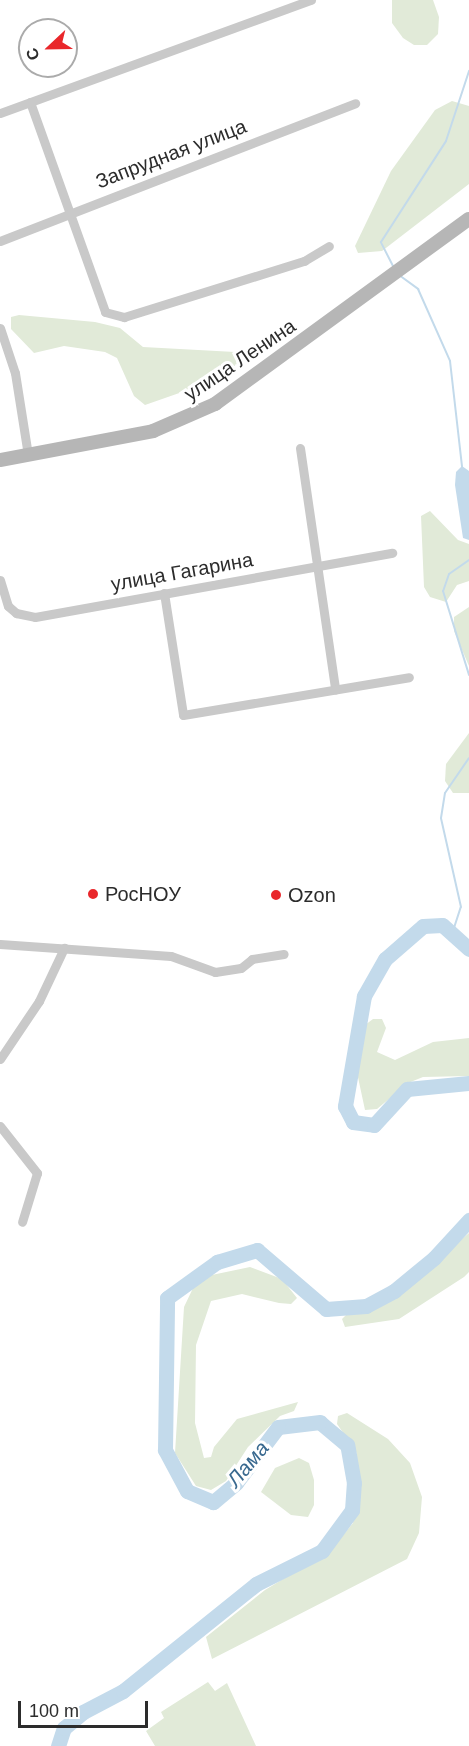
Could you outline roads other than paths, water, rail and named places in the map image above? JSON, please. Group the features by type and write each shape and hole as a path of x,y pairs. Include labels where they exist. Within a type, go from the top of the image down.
{"main road":[{"name":"улица Ленина","path":"0,460 153,431 215,404 469,219"}],"street":[{"path":"0,113 310,0"},
{"path":"30,102 98,304 114,316 304,261 329,246"},
{"name":"Запрудная улица","path":"0,241 355,103"},
{"path":"0,328 15,373 28,455"},
{"path":"300,448 314,567 335,689"},
{"name":"улица Гагарина","path":"0,580 8,606 29,616 392,553"},
{"path":"164,593 183,716 409,677"},
{"path":"0,944 171,956 215,972 241,968 252,959 284,954"},
{"path":"0,1059 39,1001 64,948"},
{"path":"0,1126 37,1173 22,1222"}],"water":[{"path":"462,466 469,471 469,540 463,538 455,485 456,472"}],"waterway":[{"path":"394,268 381,242 446,141 469,71"},
{"path":"399,275 418,289 450,361 462,466"},
{"path":"469,560 449,574 443,591 469,675"},
{"path":"452,934 461,907 441,818 445,793 469,758"},
{"name":"Лама","path":"469,949 442,925 423,926 385,959 364,996 345,1106 353,1122 374,1125 407,1089 469,1083"},
{"name":"Лама","path":"58,1746 64,1728 83,1712 123,1691 256,1584 322,1551 352,1510 354,1483 347,1445 320,1422 278,1427 236,1483 213,1502 187,1491 165,1450 167,1298 217,1262 257,1250 326,1309 366,1306 394,1291 434,1258 469,1220"}],"place":[{"name":"РосНОУ","path":"93,894"},
{"name":"Ozon","path":"276,895"}]}
